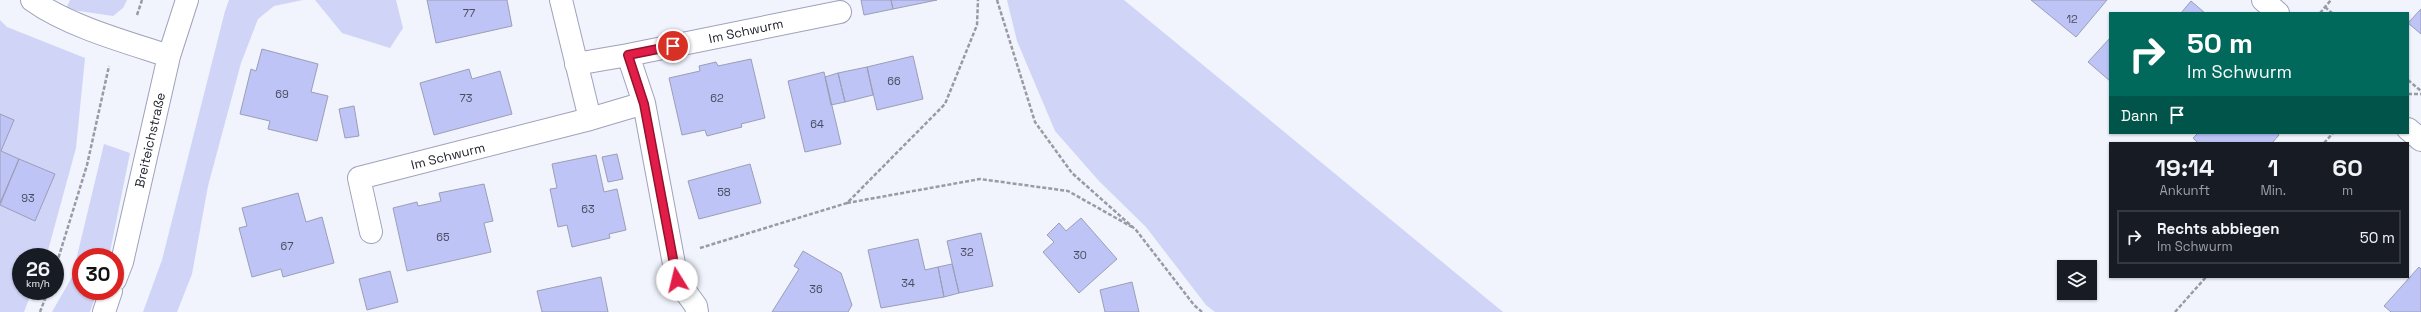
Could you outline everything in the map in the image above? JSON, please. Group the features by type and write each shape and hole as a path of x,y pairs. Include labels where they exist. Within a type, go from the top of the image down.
{"street":[{"path":"32,0 45,9 115,38 169,56"},
{"name":"Breiteichstraße","path":"124,253 169,56 186,0"},
{"path":"561,0 590,119"},
{"path":"2263,0 2277,12"},
{"name":"Im Schwurm","path":"576,64 628,55 840,12"},
{"path":"628,55 644,104 677,280 696,306 697,312"},
{"name":"Im Schwurm","path":"371,232 359,178 644,104"},
{"path":"2409,129 2421,140"},
{"path":"104,312 108,300"}],"path":[{"path":"846,203 945,104 977,25 978,0"},
{"path":"997,0 1035,122 1072,172 1136,230 1194,306 1202,312"},
{"path":"2321,12 2331,0"},
{"path":"2325,7 2331,12"},
{"path":"62,248 87,166 115,38"},
{"path":"2409,81 2421,92"},
{"path":"2409,94 2421,92"},
{"path":"2325,142 2332,134"},
{"path":"673,256 846,203 980,179 1068,191 1136,230"},
{"path":"2175,312 2205,278"},
{"path":"40,312 45,300"}],"shaded area":[{"path":"70,0 127,0 123,8 113,16 66,9"},
{"path":"229,0 303,0 274,6 258,19 241,63 208,186 192,274 177,312 143,312 162,260"},
{"path":"315,0 396,0 403,28 390,48 342,33"},
{"path":"1007,0 1124,0 1503,312 1215,312 1206,305 1146,227 1099,181 1055,131 1017,41"},
{"path":"0,20 7,27 85,58 76,148 49,248 12,248 12,300 29,300 24,312 0,312"},
{"path":"104,144 130,153 111,248 79,248"},
{"path":"72,277 72,300 94,300 90,312 52,312 59,300 64,300 64,291"}],"building":[{"path":"427,0 507,0 512,26 436,43"},
{"path":"861,0 891,0 893,9 864,15"},
{"path":"891,0 937,0 893,9"},
{"path":"2031,0 2107,0 2076,37"},
{"path":"2191,1 2204,12 2182,12"},
{"path":"2421,9 2421,34 2409,24 2409,22"},
{"path":"2109,39 2109,80 2088,62"},
{"path":"262,49 318,64 311,92 328,96 317,141 268,129 270,121 240,114 251,69 256,71"},
{"path":"913,56 923,99 877,110 867,67"},
{"path":"751,59 765,118 741,124 742,127 707,136 705,130 682,135 669,78 700,71 699,66 716,62 718,66"},
{"path":"867,67 873,95 845,102 838,73"},
{"path":"469,69 472,79 500,71 512,114 434,135 420,83"},
{"path":"824,72 841,144 805,152 788,81"},
{"path":"838,73 845,102 831,105 825,77"},
{"path":"354,106 359,136 345,138 339,109"},
{"path":"0,114 14,120 1,151 19,159 0,203"},
{"path":"2197,134 2279,135 2273,142 2197,142 2193,138"},
{"path":"617,154 623,179 608,182 602,157"},
{"path":"596,155 604,192 617,189 626,230 609,234 610,238 572,247 567,225 558,227 550,189 557,188 552,164"},
{"path":"19,159 55,174 35,221 0,205"},
{"path":"750,164 761,203 699,219 688,181"},
{"path":"484,184 493,221 484,223 491,252 407,271 393,208 417,202 418,206 441,201 439,193"},
{"path":"298,193 306,222 322,217 334,263 283,277 281,269 252,277 239,228 247,226 242,208"},
{"path":"1081,218 1117,259 1079,293 1043,252 1054,242 1047,235 1059,223 1066,231"},
{"path":"981,233 993,286 959,293 947,241"},
{"path":"918,239 925,270 938,267 944,297 881,308 868,250"},
{"path":"803,251 841,273 852,305 848,312 772,312 799,269 794,266"},
{"path":"952,264 959,293 944,297 938,267"},
{"path":"2419,267 2421,269 2421,312 2391,312 2384,306"},
{"path":"390,271 398,302 367,310 359,279"},
{"path":"601,277 608,312 542,312 537,291"},
{"path":"1132,282 1139,312 1105,312 1100,290"}],"route":[{"path":"673,46 628,55 644,104 677,280"}]}
